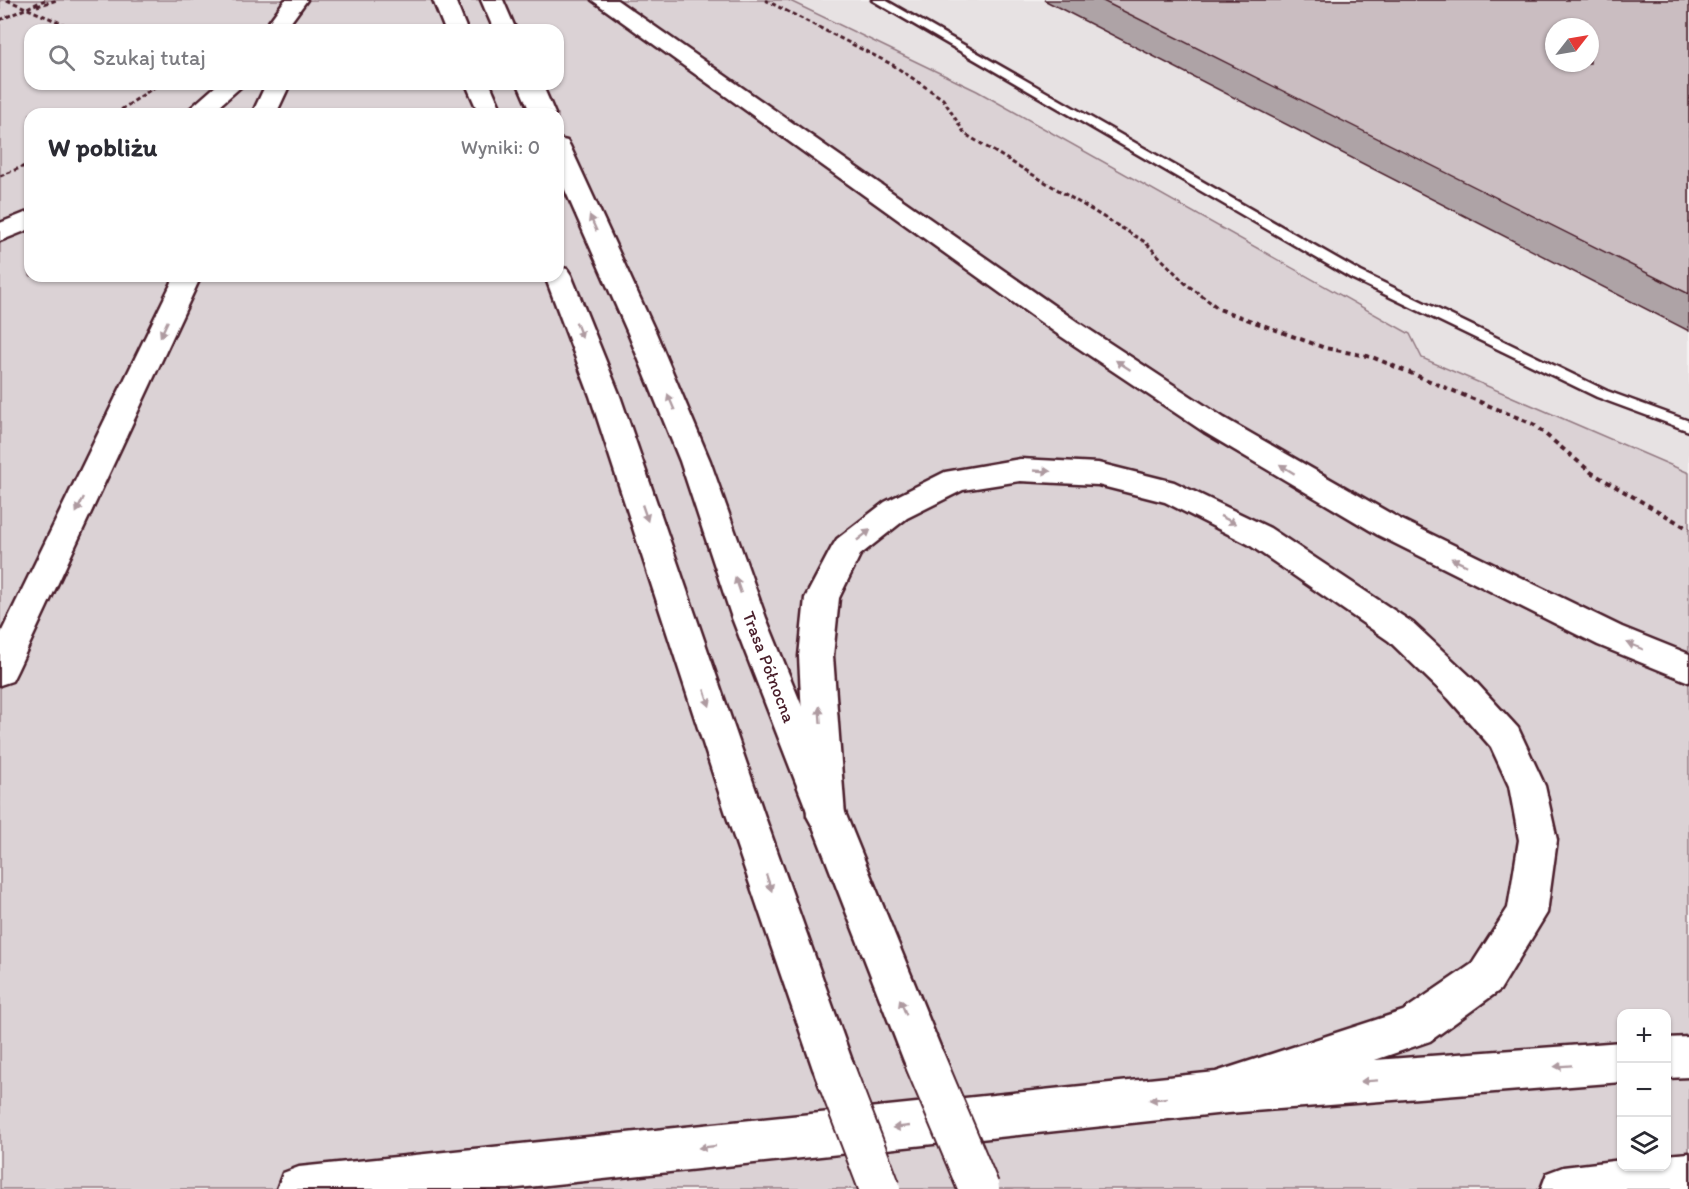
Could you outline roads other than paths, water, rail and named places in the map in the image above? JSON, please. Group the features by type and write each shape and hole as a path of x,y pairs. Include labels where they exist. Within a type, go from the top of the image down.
{"main road":[{"path":"444,0 454,24"},
{"path":"492,0 503,24"},
{"path":"603,0 1066,327 1214,425 1389,527 1610,636 1689,668"},
{"path":"282,24 306,6"},
{"path":"203,108 225,90"},
{"path":"267,108 275,90"},
{"path":"481,90 488,108"},
{"path":"533,90 540,108"},
{"name":"Trasa Północna","path":"564,159 642,333 695,461 749,618 826,816 979,1189"},
{"path":"0,233 24,222"},
{"path":"0,671 185,282"},
{"path":"561,282 631,472 746,817 834,1069 880,1189"},
{"path":"826,816 816,656 822,598 848,547 896,510 956,480 1020,470 1098,474 1174,493 1259,536 1401,632 1461,689 1504,738 1527,786 1538,840 1527,913 1486,977 1415,1027 1216,1093"},
{"path":"1671,1058 1689,1057"},
{"path":"299,1189 1216,1093 1617,1062"},
{"path":"1563,1189 1689,1175"}],"lane":[{"path":"877,0 1356,275 1602,394 1689,426"}]}
